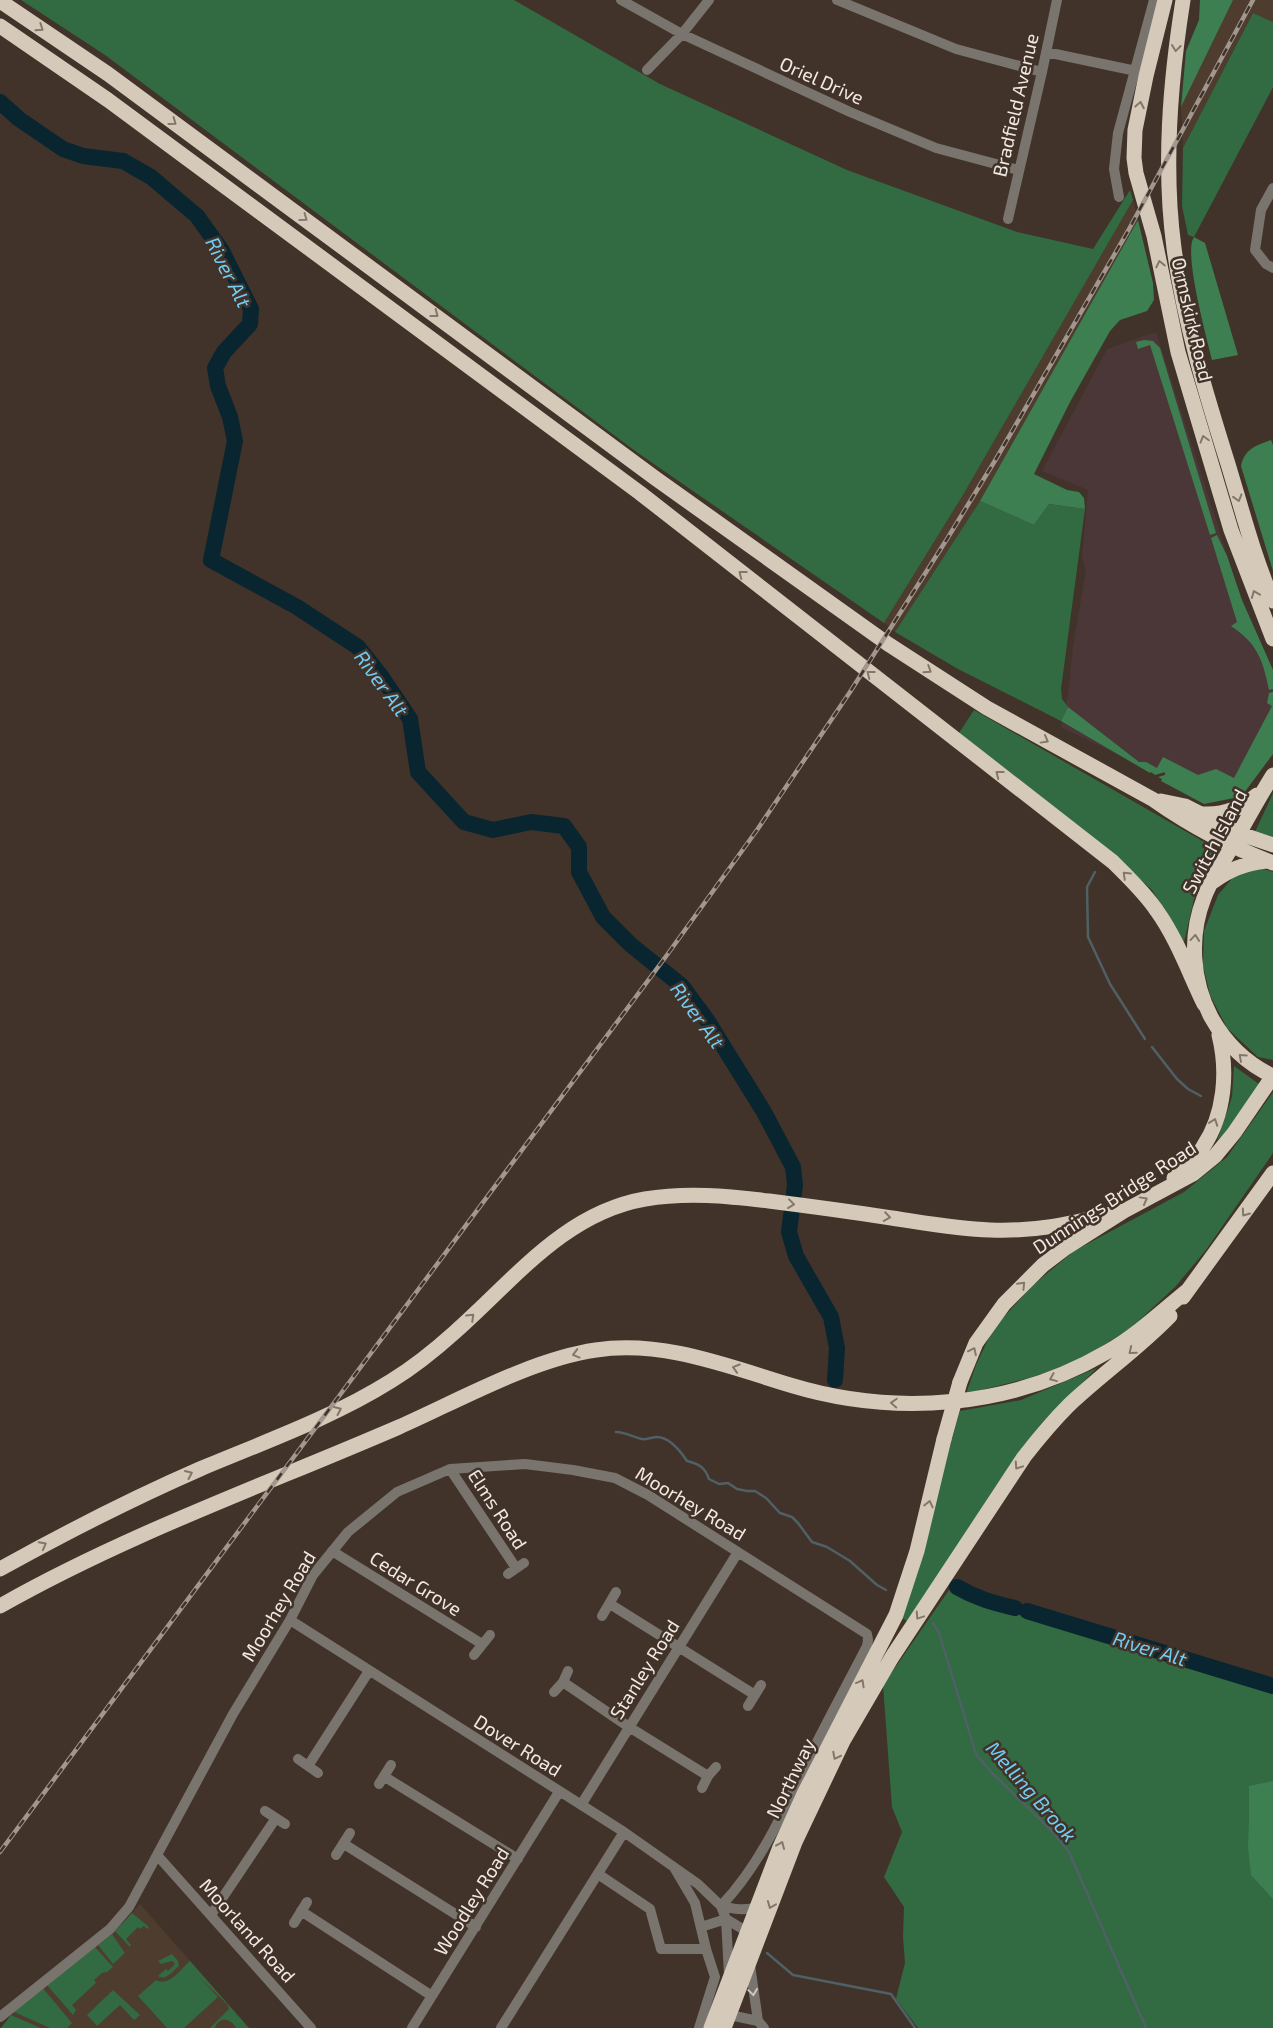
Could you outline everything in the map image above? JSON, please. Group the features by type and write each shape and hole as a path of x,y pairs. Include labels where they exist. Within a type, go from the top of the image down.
{"highway":[{"name":"Ormskirk Road","path":"1165,0 1135,130 1136,173 1154,236 1184,371 1231,530 1273,639"},
{"name":"Ormskirk Road","path":"1183,0 1174,61 1169,133 1169,178 1174,247 1186,316 1206,394 1258,562 1273,600"},
{"path":"0,1 108,74 655,478 888,644 987,708 1154,800 1178,817 1235,839 1273,845"},
{"path":"0,26 108,100 640,493 1113,862 1158,911 1204,1004"},
{"name":"Switch Island","path":"1273,775 1235,839 1204,897 1194,946 1196,967 1204,1004 1218,1030 1248,1063 1273,1076"},
{"path":"1199,814 1226,812 1240,808 1264,790"},
{"path":"1154,800 1185,806 1269,862"},
{"path":"1212,883 1223,874 1234,869 1251,863 1269,862"},
{"path":"1164,1188 1203,1147 1214,1125 1224,1085 1223,1051 1218,1030"},
{"name":"Dunnings Bridge Road","path":"917,1551 960,1382 976,1343 1004,1304 1042,1265 1064,1249 1124,1211 1193,1174 1215,1156 1234,1134 1273,1076"},
{"path":"0,1606 82,1563 211,1504 388,1432 529,1369 557,1359 597,1349 644,1348 702,1358 802,1389 829,1395 883,1402 944,1404 1015,1391 1079,1367 1123,1342 1188,1290 1273,1173"},
{"path":"0,1569 103,1514 182,1477 346,1406 391,1382 456,1332 544,1250 568,1231 590,1218 641,1200 670,1195 727,1196 948,1226 1008,1231 1057,1227 1124,1211"},
{"name":"Northway","path":"723,2023 729,1981 753,1935 843,1741 878,1679 1024,1457 1048,1427 1070,1404 1149,1337 1173,1312 1188,1290"},
{"name":"Northway","path":"723,2023 749,1962 758,1906 780,1847 804,1794 896,1615 917,1551"}],"street":[{"name":"Oriel Drive","path":"621,0 682,34 850,112 936,148 1018,170"},
{"path":"648,70 682,34 710,0"},
{"path":"837,0 956,49 1042,72"},
{"name":"Bradfield Avenue","path":"1008,219 1057,0"},
{"path":"1120,197 1114,169 1118,133 1154,0"},
{"path":"1046,52 1136,71"},
{"path":"1273,188 1261,210 1256,250 1266,264 1273,268"},
{"name":"Moorhey Road","path":"0,2016 110,1929 130,1907 233,1714 290,1620 313,1575 348,1532 397,1492 450,1469 525,1464 615,1478 648,1495 863,1631 868,1636"},
{"name":"Elms Road","path":"450,1469 516,1569"},
{"name":"Cedar Grove","path":"332,1551 482,1644"},
{"name":"Stanley Road","path":"581,1805 738,1552"},
{"path":"602,1616 616,1592"},
{"path":"610,1604 755,1695"},
{"name":"Dover Road","path":"290,1620 624,1832 698,1884 721,1906 726,1919 729,1981"},
{"path":"474,1655 490,1635"},
{"name":"Northway","path":"721,1906 736,1890 782,1816 867,1646 868,1636"},
{"path":"308,1766 370,1671"},
{"path":"554,1692 563,1682 568,1672"},
{"path":"563,1682 629,1727 708,1776"},
{"path":"748,1706 761,1685"},
{"path":"298,1759 318,1773"},
{"path":"392,1765 382,1780 518,1859"},
{"path":"702,1788 708,1776 716,1768"},
{"name":"Woodley Road","path":"412,2028 559,1792"},
{"path":"265,1811 285,1824"},
{"path":"211,1915 276,1818"},
{"path":"501,2028 624,1832"},
{"path":"336,1854 350,1833"},
{"path":"344,1844 476,1927"},
{"name":"Moorland Road","path":"157,1856 311,2028"},
{"path":"674,1866 695,1903 715,1977 714,1986 699,2028"},
{"path":"598,1874 650,1909 661,1950 706,1949"},
{"path":"695,1903 708,1895"},
{"path":"294,1923 304,1906 432,1996"},
{"path":"721,1906 738,1910 750,1910 758,1906"},
{"path":"701,1927 726,1919 753,1935"},
{"path":"723,2023 761,2025 749,1962"}],"shaded area":[{"path":"1233,0 1273,0 1273,22 1253,13 1183,148 1181,107"},
{"path":"1133,200 1138,220 980,501 895,632 884,623 963,495"},
{"path":"1156,332 1253,636 1273,684 1273,721 1232,787 1149,770 1061,727 1068,695 1073,646 1086,570 1082,558 1088,490 1042,471 1107,349"},
{"path":"140,1904 249,2028 1,2028 11,2015 46,1984 113,1933"}],"green space":[{"path":"21,0 514,0 660,84 847,170 1017,232 1093,249 1130,190 1133,200 963,495 884,623 638,453 105,55"},
{"path":"1200,0 1233,0 1181,107 1186,51 1199,20"},
{"path":"1253,13 1273,22 1273,87 1194,237 1188,235 1182,206 1183,148"},
{"path":"1138,220 1153,283 1154,300 1147,311 1120,320 1110,331 1070,402 1034,474 1067,490 1079,492 1084,498 1085,509 1049,504 1034,525 980,501"},
{"path":"1194,237 1205,243 1238,355 1212,360 1201,316 1191,260 1191,246"},
{"path":"1144,340 1153,341 1160,348 1216,533 1210,535 1150,345 1138,349 1136,342"},
{"path":"1271,440 1273,445 1273,571 1241,466 1248,451"},
{"path":"980,501 1034,525 1049,504 1085,509 1061,689 1062,699 1068,707 1061,721 958,669 895,632"},
{"path":"1217,535 1227,556 1242,600 1273,670 1273,689 1269,690 1258,653 1240,632 1231,626 1237,622 1211,538"},
{"path":"1273,692 1273,754 1239,797 1204,804 1161,781 1162,779 1158,777 1165,775 1165,772 1155,775 1150,773 1061,721 1068,707 1139,762 1146,762 1157,768 1163,757 1198,775 1216,769 1234,778 1272,706 1267,703 1269,693"},
{"path":"974,710 1220,851 1194,899 1184,942 1152,890 1114,855 959,733"},
{"path":"1273,793 1273,837 1255,832"},
{"path":"1261,868 1273,872 1273,1060 1258,1057 1227,1028 1210,995 1203,965 1204,931 1218,895 1234,876"},
{"path":"1234,1066 1259,1084 1237,1120 1217,1141 1232,1097"},
{"path":"1273,1092 1273,1153 1206,1250 1175,1287 1132,1327 1079,1361 1029,1378 966,1394 976,1365 993,1329 1033,1285 1074,1251 1184,1192 1227,1157"},
{"path":"1097,1368 1042,1423 997,1484 934,1583 907,1621 900,1617 960,1411 1021,1400"},
{"path":"949,1590 975,1604 1036,1618 1118,1646 1273,1691 1273,2028 918,2028 896,1999 905,1963 903,1937 904,1907 884,1877 902,1832 892,1807 883,1685"},
{"path":"1273,1781 1273,1899 1251,1875 1248,1847 1249,1786"},
{"path":"132,1913 149,1927 147,1929 144,1926 140,1929 138,1927 126,1939 131,1945 130,1947 115,1931"},
{"path":"112,1934 125,1953 113,1964 98,1945"},
{"path":"95,1947 113,1967 94,1980 96,1983 72,2005 76,2010 73,2015 46,1984"},
{"path":"172,1954 178,1961 179,1966 166,1977 158,1976 166,1969 168,1971 175,1964 172,1961 161,1964 158,1961"},
{"path":"190,1961 249,2028 236,2028 228,2020 222,2020 215,2028 210,2028 229,2009 228,2005 198,1976 218,1997 184,2028 167,2028 138,1996 156,1980 161,1982 170,1979"},
{"path":"42,1987 72,2023 67,2028 50,2028 14,2012"},
{"path":"113,1990 140,2015 134,2020 120,2005 97,2026 87,2015"},
{"path":"11,2015 41,2028 1,2028"}],"waterway":[{"name":"River Alt","path":"0,102 19,119 63,149 83,156 123,161 151,177 197,216 222,251 251,309 250,324 224,352 215,368 218,386 230,417 235,441 211,560 297,607 358,647 381,676 410,719 418,772 464,822 493,830 531,822 564,826 579,847 579,872 603,917 631,945 682,986 707,1020 764,1112 793,1167 795,1185 789,1232 796,1256 831,1317 837,1348 835,1380"},
{"path":"1095,872 1087,887 1088,937 1110,984 1145,1039"},
{"path":"1152,1047 1177,1079 1188,1089 1201,1096"},
{"name":"Melling Brook","path":"616,1432 642,1439 657,1437 666,1439 682,1453 687,1461 703,1469 709,1479 719,1484 728,1483 737,1489 755,1491 766,1498 780,1513 792,1517 812,1542 827,1547 850,1561 877,1585 886,1590"},
{"name":"River Alt","path":"957,1587 985,1600 1015,1608"},
{"name":"River Alt","path":"1027,1611 1273,1686"},
{"name":"Melling Brook","path":"933,1623 939,1633 976,1754 992,1773 1054,1833 1069,1852 1146,2028"},
{"path":"767,1953 793,1975 891,1994 915,2028"}],"railway":[{"path":"0,1852 667,955 757,830 850,692 996,459 1128,231 1253,0"}]}
